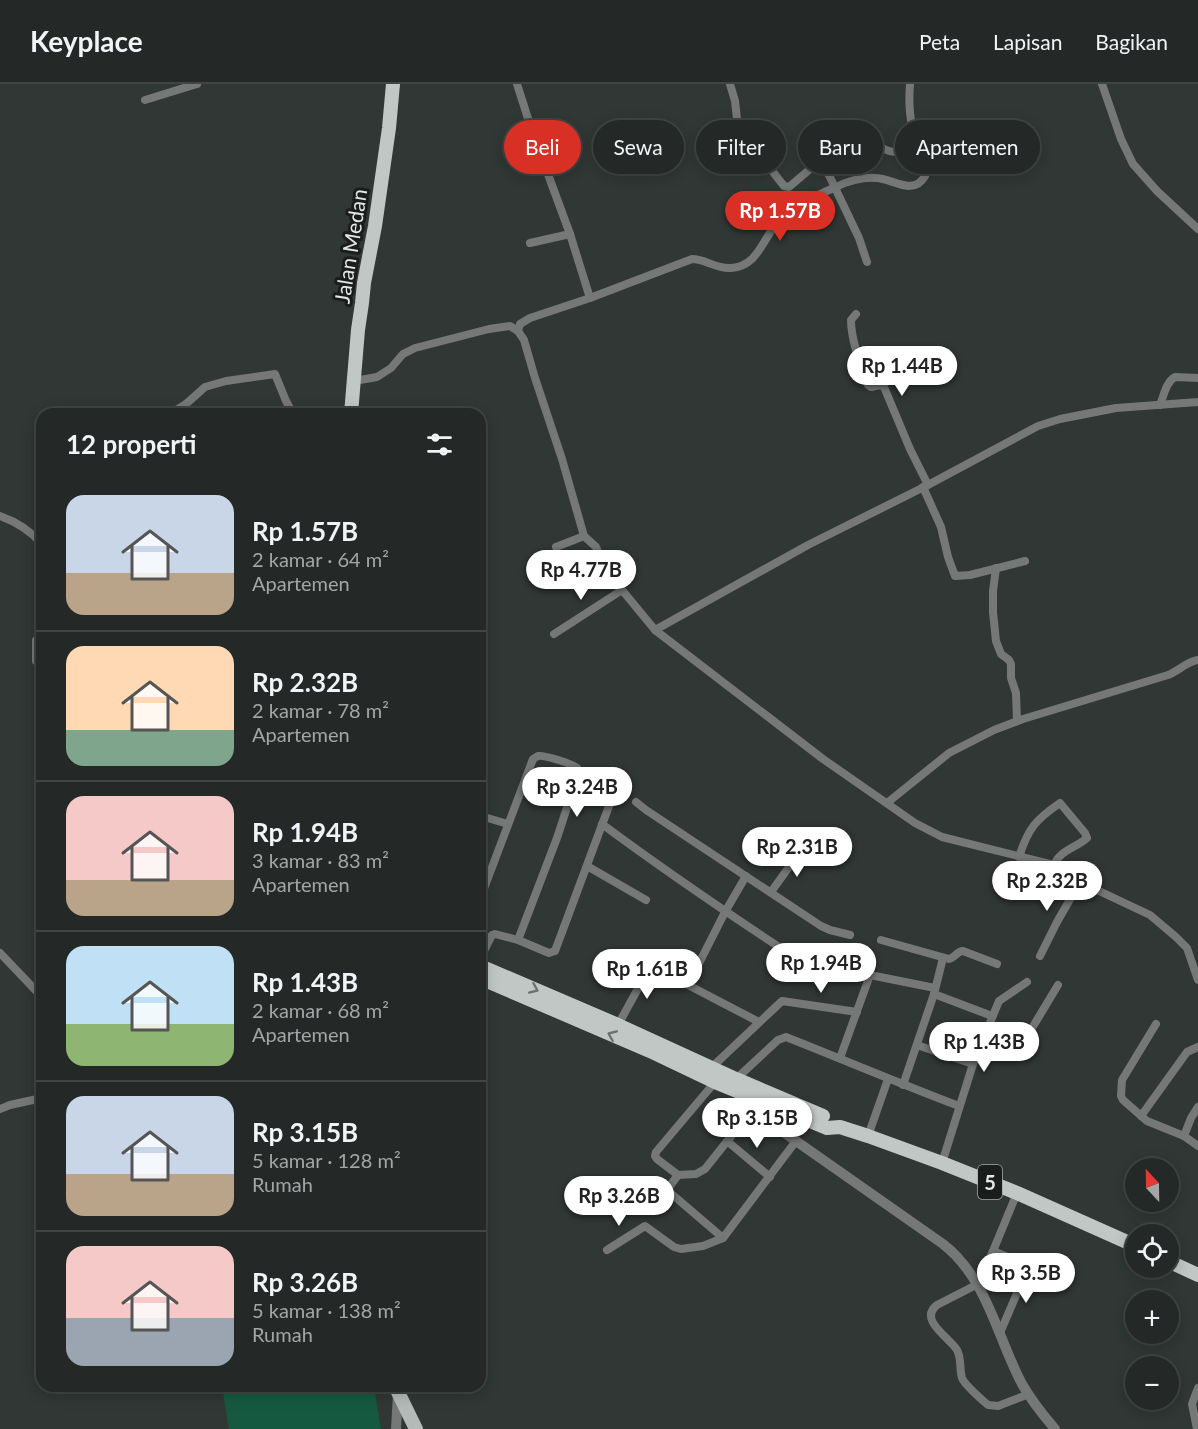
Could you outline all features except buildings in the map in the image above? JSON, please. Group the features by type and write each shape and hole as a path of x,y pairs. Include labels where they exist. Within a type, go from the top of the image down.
{"highway":[{"name":"Jalan Medan","path":"352,408 364,283 375,226 393,84"},
{"path":"486,969 618,1025 672,1056"},
{"path":"486,980 749,1090"},
{"path":"713,1075 736,1079 749,1090"},
{"name":"5","path":"749,1090 824,1116 840,1127 942,1162 1017,1192 1125,1241"},
{"path":"1179,1266 1198,1275"}],"main road":[{"path":"397,1392 416,1429"}],"street":[{"path":"145,100 197,84"},
{"path":"517,84 590,298"},
{"path":"730,84 735,101 738,128 784,186 789,187 816,164 828,173 860,240 867,262"},
{"path":"910,84 911,120"},
{"path":"1102,84 1132,164 1198,229"},
{"path":"518,331 520,324 530,318 692,259 698,259 716,267 733,268 744,265 757,255 774,226 782,219 793,210 834,187 872,178 906,186 914,185 923,179 925,174"},
{"path":"530,243 570,234"},
{"path":"856,314 851,324 868,384 871,387 882,386 884,388 942,527 948,557 955,576 1025,561"},
{"path":"354,381 377,377 391,368 403,354 415,348 499,327 510,326 518,331 524,340 584,536 596,547 604,565 655,630 823,759 915,823 942,837 1054,865 1080,882 1150,915 1187,948 1195,959 1193,969 1198,980"},
{"path":"180,408 205,387 225,381 275,374 290,408"},
{"path":"1160,405 1172,379 1175,377 1198,378"},
{"path":"655,630 808,545 926,486 1038,426 1051,421 1116,408 1198,402"},
{"path":"0,516 22,526 36,537"},
{"path":"556,548 584,536"},
{"path":"996,568 993,600 996,641 1001,654 1011,664 1011,678 1016,693 1017,721"},
{"path":"554,634 622,590"},
{"path":"36,640 36,661"},
{"path":"886,803 949,753 994,730 1162,677 1181,669 1193,660 1198,660"},
{"path":"486,883 535,758 544,756 576,767 578,774 557,838 518,940"},
{"path":"486,947 493,934 518,940 549,953 555,951 613,794 617,774"},
{"path":"636,802 821,926 850,934"},
{"path":"1019,857 1025,839 1036,821 1060,803 1087,838 1062,854 1054,865"},
{"path":"486,818 508,824"},
{"path":"602,824 665,871 808,965 870,975 935,991 992,1016"},
{"path":"771,892 802,849"},
{"path":"587,866 646,900"},
{"path":"746,876 688,985 759,1022"},
{"path":"1040,956 1080,882"},
{"path":"880,940 951,959 962,950 997,964"},
{"path":"0,953 36,991"},
{"path":"903,1085 935,991 943,958"},
{"path":"618,1025 652,963"},
{"path":"840,1058 870,975"},
{"path":"942,1162 973,1065 1000,999 1027,982"},
{"path":"982,1041 1009,1055 1017,1053 1058,985"},
{"path":"752,1110 703,1171 696,1174 678,1175 655,1156 713,1075 759,1022 782,1001 857,1012"},
{"path":"1156,1024 1122,1083 1122,1099 1149,1122 1184,1136 1198,1146"},
{"path":"736,1079 784,1037 959,1106"},
{"path":"916,1045 973,1065"},
{"path":"1141,1116 1187,1052 1198,1047"},
{"path":"868,1136 888,1079"},
{"path":"749,1090 744,1104 943,1244 962,1261 978,1284 1029,1394 1055,1429"},
{"path":"0,1109 36,1099"},
{"path":"1184,1136 1198,1107"},
{"path":"727,1141 770,1177"},
{"path":"607,1250 645,1226 674,1247 681,1249 692,1249 723,1239 796,1141"},
{"path":"649,1211 678,1175"},
{"path":"667,1190 723,1239"},
{"path":"1017,1192 978,1284 933,1308 930,1314 932,1322 958,1351 964,1382 988,1405 998,1406 1029,1394"},
{"path":"993,1251 1040,1270"},
{"path":"1000,1333 1029,1265"},
{"path":"1197,1391 1192,1404 1197,1429"},
{"path":"396,1392 396,1429"}],"green space":[{"path":"223,1392 375,1392 381,1429 229,1429"}]}
